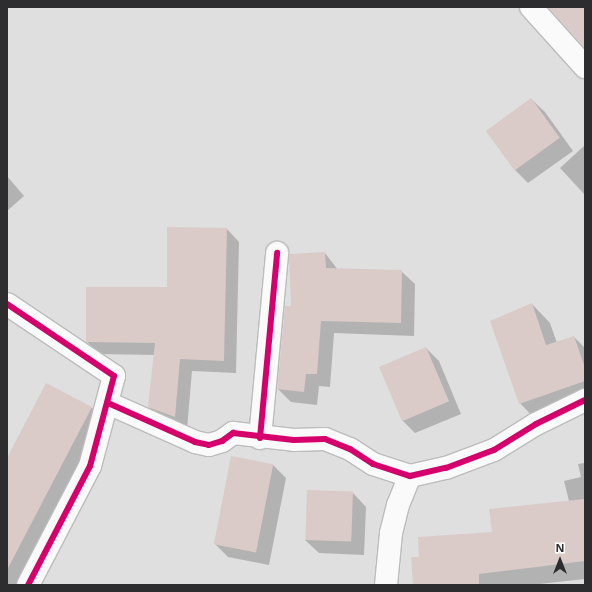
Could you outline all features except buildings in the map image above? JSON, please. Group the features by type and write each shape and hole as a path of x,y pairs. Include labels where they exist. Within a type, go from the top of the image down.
{"street":[{"path":"531,7 585,67"},
{"path":"260,438 277,253"},
{"path":"7,304 114,376 90,466 28,585"},
{"path":"108,403 195,442 209,445 222,441 232,433 260,438 325,439 350,449 373,464 410,476 446,468 494,450 536,424 585,400"},
{"path":"386,585 391,533 398,505 410,476"}],"cycle path":[{"path":"260,438 277,253"},
{"path":"7,304 114,376 90,466 28,585"},
{"path":"108,403 195,442 209,445 222,441 233,433 294,440 325,439 350,449 373,464 410,476 446,468 494,450 536,424 585,400"}]}
